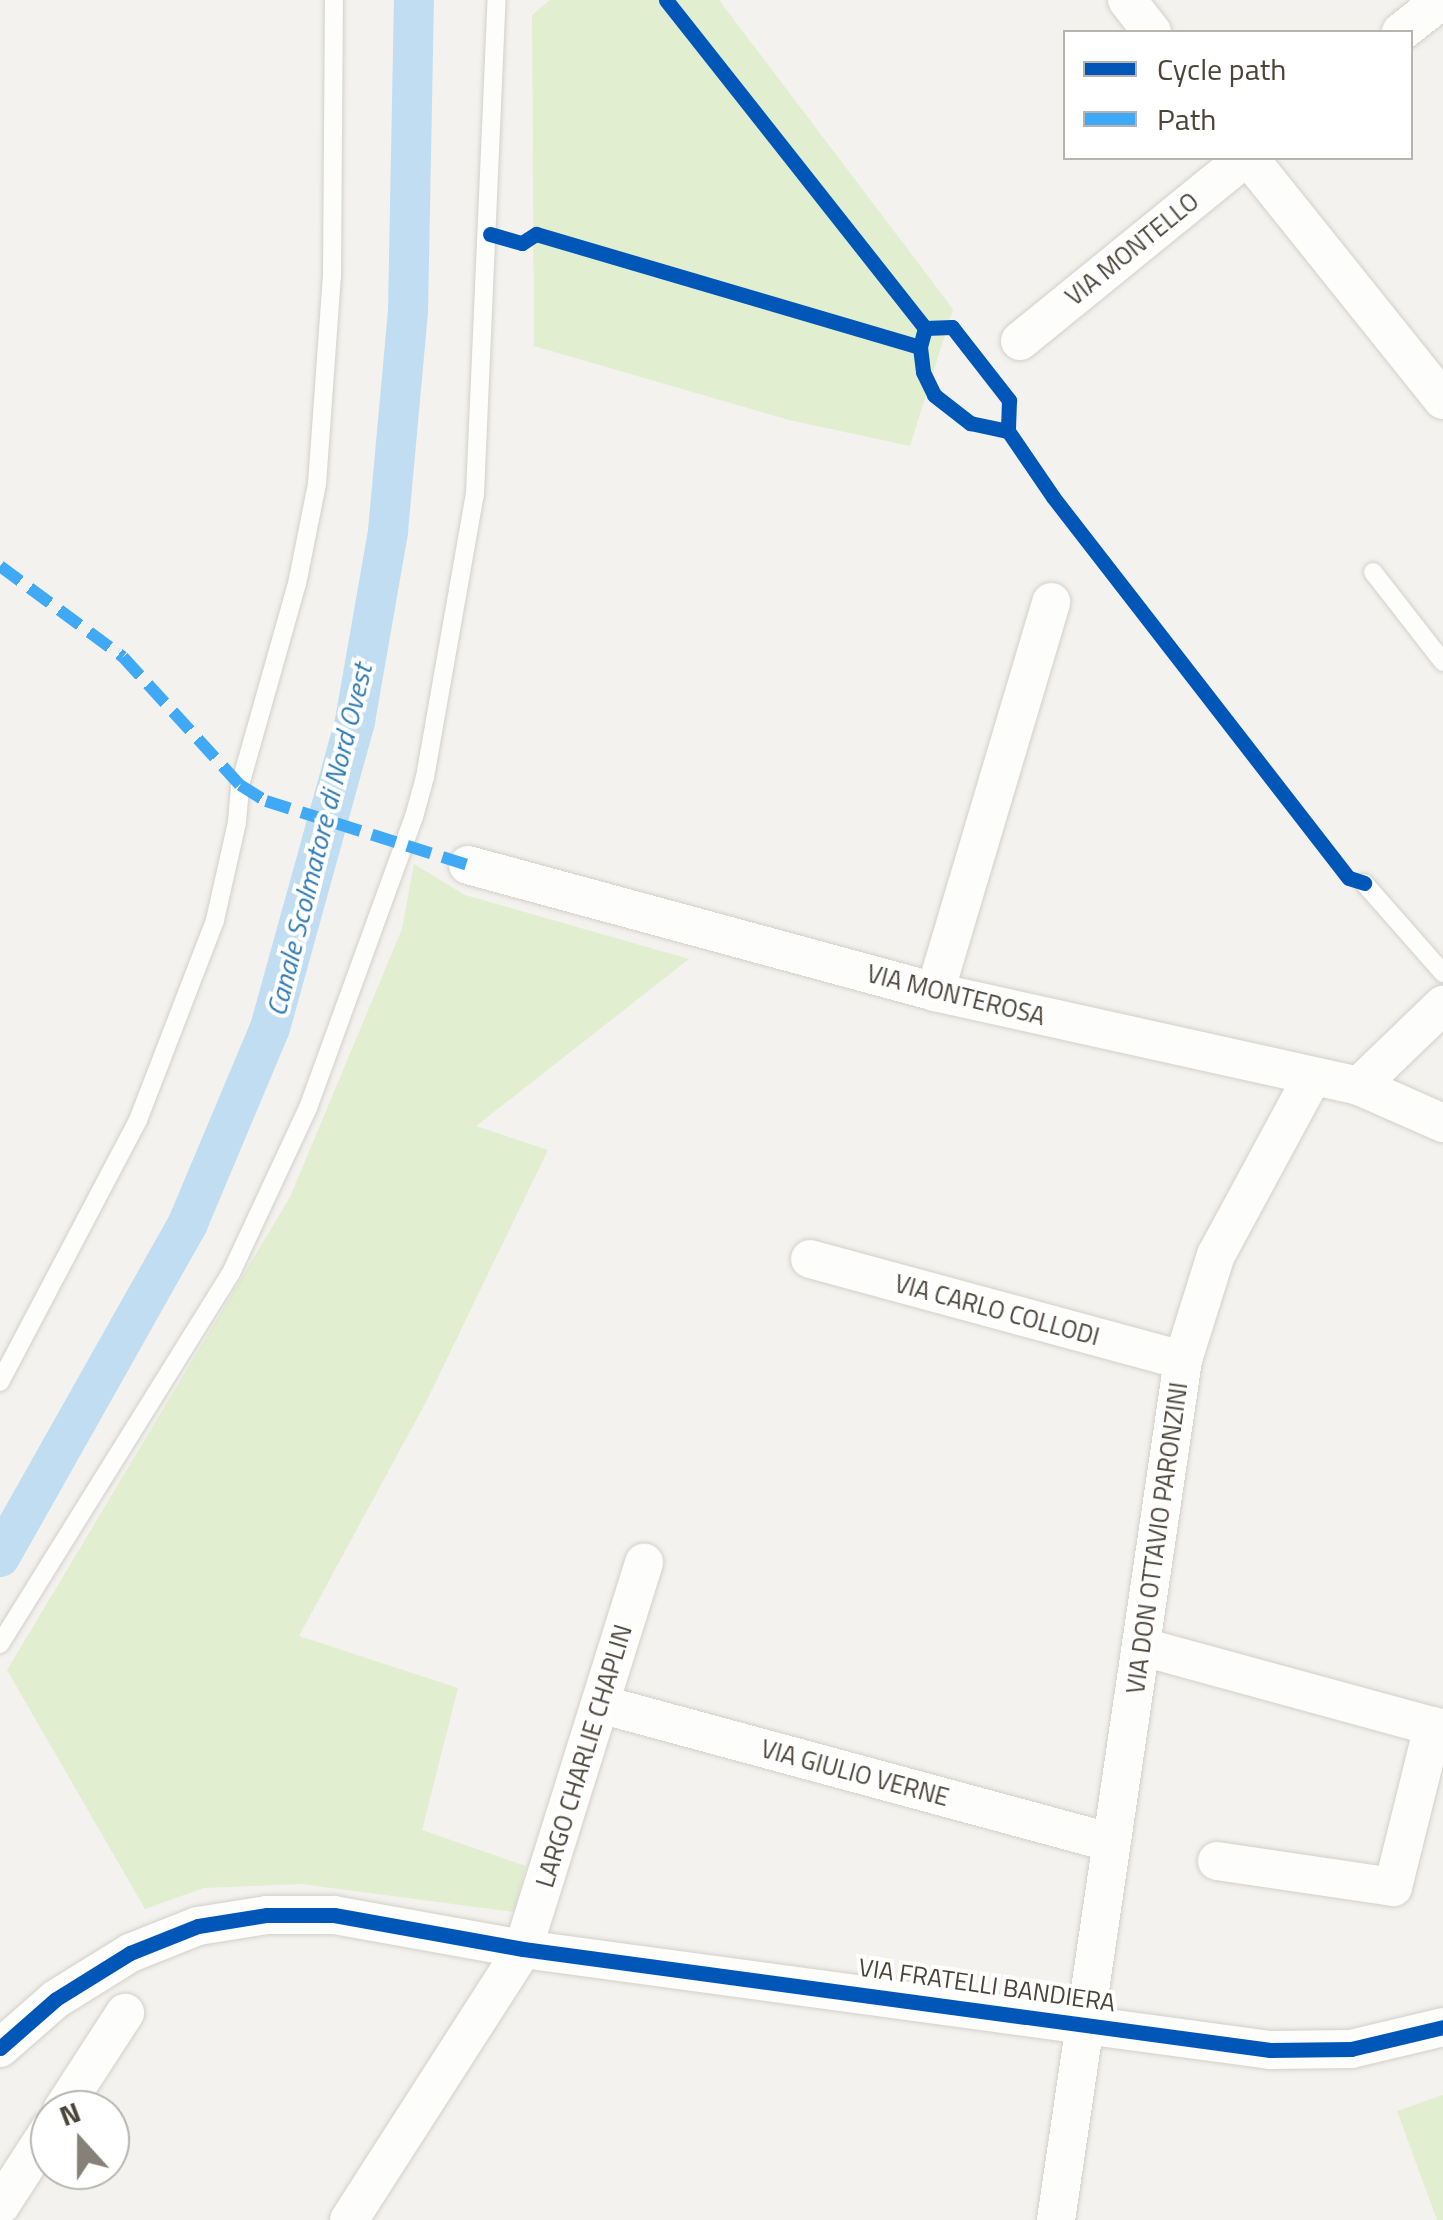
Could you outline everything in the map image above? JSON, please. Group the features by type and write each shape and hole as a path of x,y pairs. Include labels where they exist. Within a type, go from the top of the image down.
{"street":[{"path":"1128,0 1150,30"},
{"path":"1404,30 1442,0"},
{"name":"VIA MONTELLO","path":"1020,341 1245,160"},
{"path":"1249,160 1443,400"},
{"path":"936,992 1051,602"},
{"name":"VIA MONTEROSA","path":"468,865 936,992 1311,1079 1359,1086 1443,1122"},
{"path":"1359,1086 1443,1005"},
{"name":"VIA DON OTTAVIO PARONZINI","path":"1056,2220 1082,2022 1143,1646 1183,1360 1216,1255 1311,1079"},
{"name":"VIA CARLO COLLODI","path":"810,1259 1183,1360"},
{"name":"LARGO CHARLIE CHAPLIN","path":"349,2220 522,1948 644,1562"},
{"path":"1143,1646 1438,1727 1392,1887 1217,1861"},
{"name":"VIA GIULIO VERNE","path":"600,1704 1110,1842"},
{"name":"VIA FRATELLI BANDIERA","path":"0,2048 56,1999 130,1954 198,1926 267,1915 334,1915 522,1948 1082,2022 1216,2044 1305,2052 1380,2044 1443,2026"},
{"path":"75,2090 125,2012"},
{"path":"0,2206 30,2159"}],"lane":[{"path":"0,1382 138,1120 215,920 237,822 240,785 297,584 317,484 332,277 334,0"},
{"path":"0,1644 206,1318 238,1258 308,1108 414,817 426,777 476,494 498,0"},
{"path":"1373,572 1443,662"},
{"path":"1364,882 1443,973"}],"green space":[{"path":"550,0 719,0 953,309 910,446 789,420 534,346 532,15"},
{"path":"414,864 465,895 689,959 476,1126 548,1150 427,1400 299,1636 458,1688 422,1830 526,1866 514,1912 301,1884 204,1888 145,1909 7,1670 290,1197 402,929"},
{"path":"1443,2095 1443,2220 1437,2220 1397,2111"}],"waterway":[{"name":"Canale Scolmatore di Nord Ovest","path":"0,1557 188,1223 270,1028 355,721 388,531 408,311 414,0"}],"marked path":[{"path":"0,566 123,657 240,785 266,801 468,865"}],"cycle path":[{"path":"666,0 925,328 920,347 923,372 934,395 970,423 1008,431 1053,497 1349,878 1364,883"},
{"path":"490,234 522,243 536,234 920,347"},
{"path":"925,328 952,327 1009,400 1008,431"},
{"path":"0,2048 56,1999 130,1953 198,1926 267,1915 334,1915 523,1949 1270,2050 1351,2049 1443,2027"}]}
